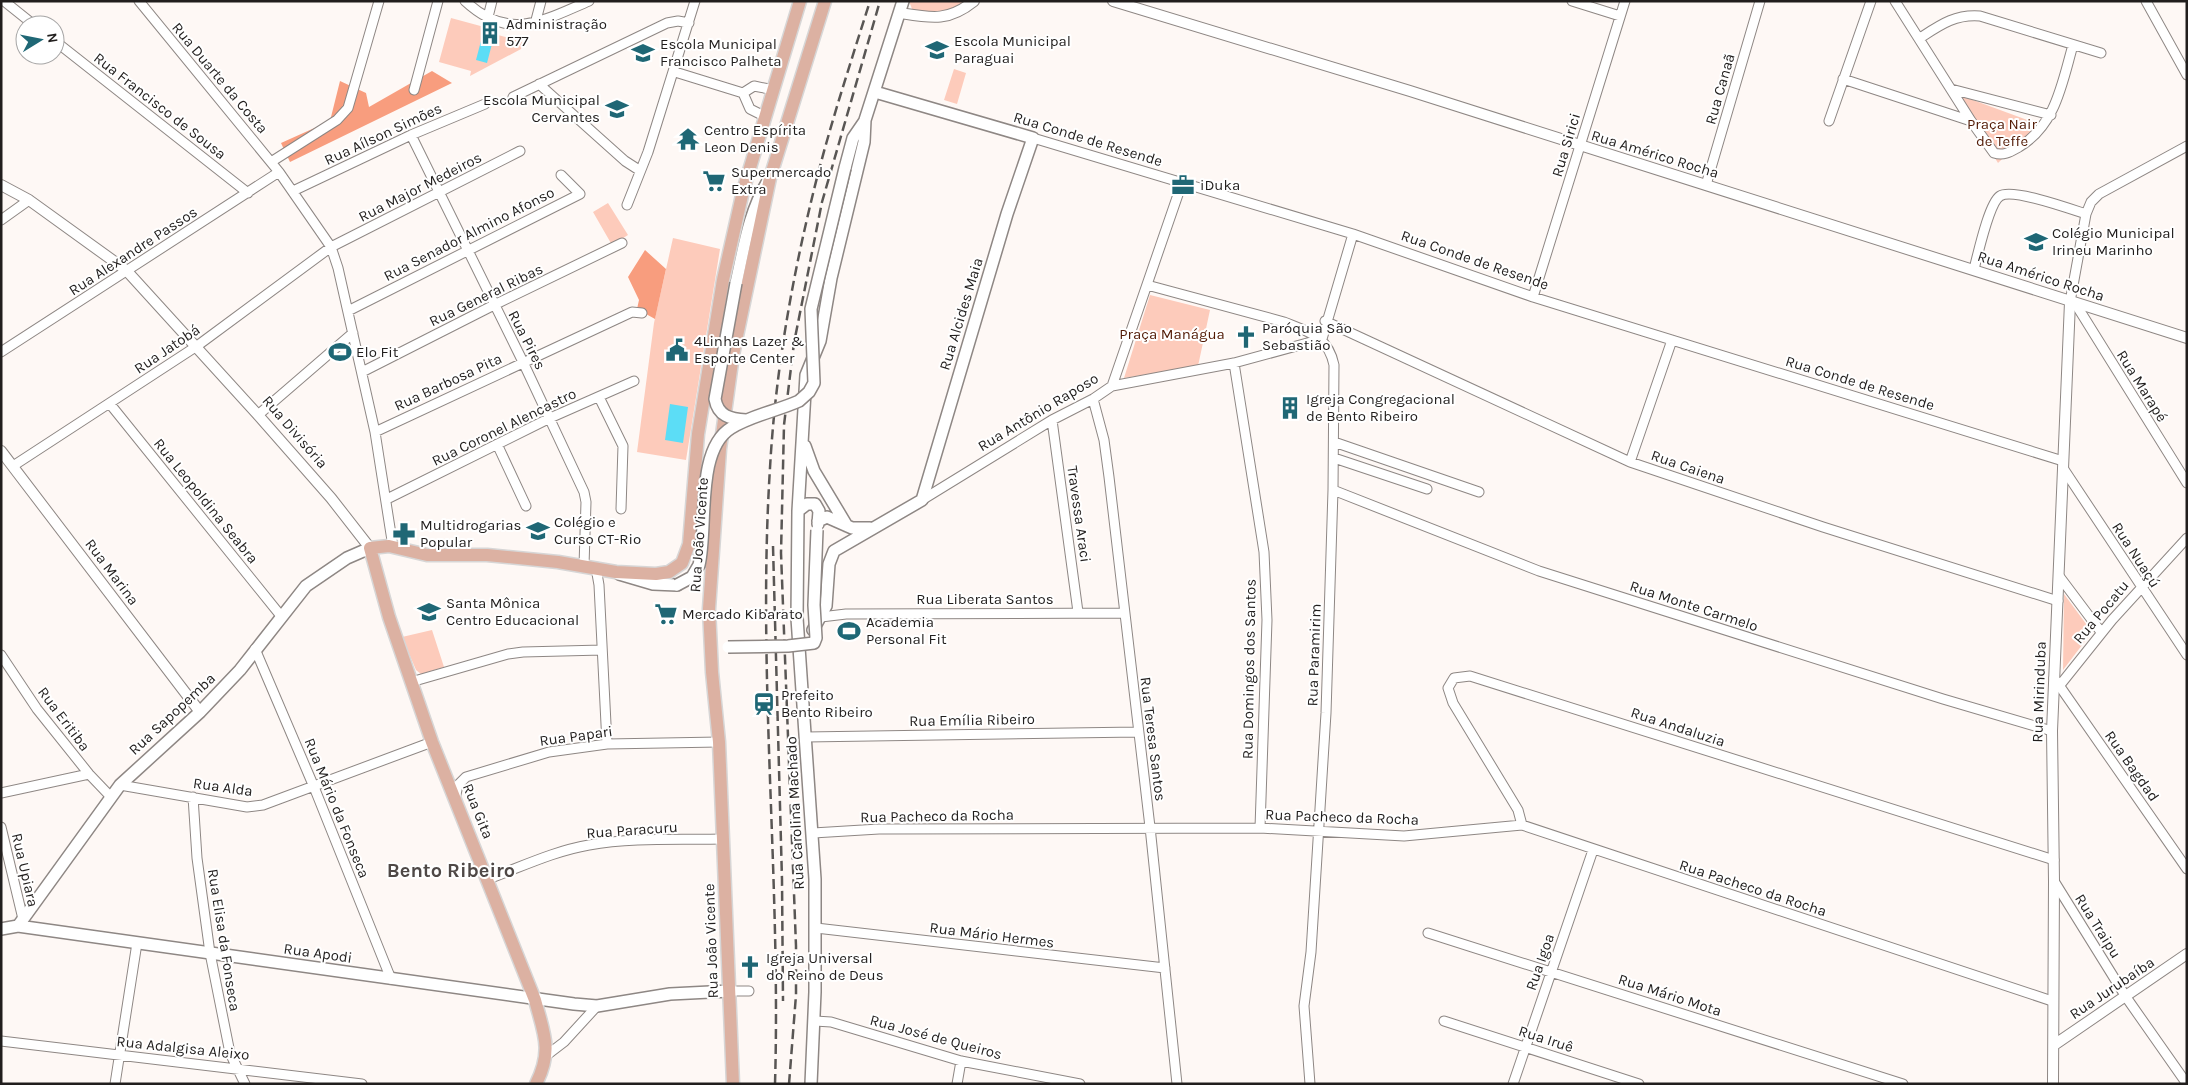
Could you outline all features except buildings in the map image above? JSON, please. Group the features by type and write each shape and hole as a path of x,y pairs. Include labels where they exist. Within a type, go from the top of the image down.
{"main road":[{"name":"Rua João Vicente","path":"616,572 662,574 674,570 682,563 688,549 698,434 723,280 743,191 800,1"},
{"name":"Rua João Vicente","path":"733,1084 719,742 709,610 720,449 733,355 770,178 825,1"},
{"name":"Rua Carolina Machado","path":"811,1084 816,928 813,833 796,618 798,511 806,375 821,334 831,278 864,142 865,120 901,7"},
{"name":"Rua Conde de Resende","path":"875,92 1033,138"},
{"path":"370,548 393,547 421,555 487,555 590,567 616,572 653,584 678,585 692,578 699,565 708,472 713,450 725,433 746,420 799,401 807,395 813,386 811,309 853,138 865,120"},
{"name":"Rua Alcides Maia","path":"922,500 1006,214 1033,138"},
{"path":"746,420 724,415 717,408 715,399 736,283 750,219 759,196 770,178"},
{"path":"710,352 721,361 733,355"},
{"path":"803,437 814,471 847,526"},
{"name":"Rua Antônio Raposo","path":"801,665 806,647 828,600 829,564 832,554 872,528 922,500"},
{"path":"711,647 788,646 814,643 816,636 814,605 818,509 814,504 807,504 798,511"},
{"path":"818,525 827,517 855,529 872,528"},
{"name":"Rua Sapopemba","path":"20,922 110,796 120,785 200,712 240,670 281,616 312,581 347,558 370,548"},
{"name":"Rua Gita","path":"370,548 389,617 432,742 535,1000 546,1039 547,1055 536,1084"},
{"path":"33,905 32,920 35,928"},
{"path":"1,930 20,922 35,928"},
{"name":"Rua Apodi","path":"35,928 535,1000 597,1006 670,994 730,991"}],"street":[{"path":"4,1 22,15"},
{"name":"Rua Duarte da Costa","path":"140,1 279,172"},
{"path":"271,162 337,120 348,108 379,1"},
{"path":"414,90 438,1"},
{"path":"465,1 488,17 511,25 535,24 589,1"},
{"path":"488,17 492,1"},
{"path":"535,24 541,1"},
{"path":"627,205 648,152 675,72 695,1"},
{"path":"901,7 925,17 949,16 961,12 974,1"},
{"name":"Rua Américo Rocha","path":"1112,1 1410,91 2187,338"},
{"path":"1572,1 1620,16"},
{"name":"Rua Sirici","path":"1533,297 1624,1"},
{"name":"Rua Canaã","path":"1706,185 1760,1"},
{"path":"1829,121 1871,1"},
{"path":"1895,1 1920,38 1970,121 1994,153 2004,154 2022,145 2038,132 2051,115 2073,45"},
{"path":"2146,1 2187,75"},
{"path":"1920,38 1950,19 1969,15 1980,16 2101,53"},
{"path":"513,97 667,23 689,23"},
{"name":"Rua Francisco de Sousa","path":"65,49 248,193"},
{"path":"675,72 743,93 750,109 766,118"},
{"path":"1843,79 1970,121"},
{"path":"539,84 625,161 640,170"},
{"path":"743,93 754,86 774,90"},
{"path":"1951,89 2051,115"},
{"name":"Rua Aílson Simões","path":"293,191 411,135 485,104"},
{"name":"Rua Pires","path":"411,135 523,362 586,496 590,567 600,585 607,744"},
{"name":"Rua Conde de Resende","path":"1033,138 1352,234 1533,297 2063,465"},
{"path":"2072,302 2086,214 2091,202 2099,194 2187,146"},
{"name":"Rua Major Medeiros","path":"331,247 520,151"},
{"path":"279,172 331,247 348,310 375,432 393,547"},
{"name":"Rua Alexandre Passos","path":"1,352 279,172"},
{"name":"Rua Senador Almino Afonso","path":"348,310 580,194 561,175"},
{"name":"Rua Antônio Raposo","path":"922,500 1052,420 1093,399 1112,386 1182,183"},
{"name":"Rua Divisória","path":"1,184 29,200 126,270 197,346 331,498 370,548"},
{"path":"1974,269 1993,205 2000,196 2005,194 2018,195 2086,214"},
{"path":"1,220 29,200"},
{"path":"1322,340 1325,321 1352,234"},
{"name":"Rua General Ribas","path":"362,372 622,243"},
{"name":"Rua Jatobá","path":"13,466 197,346 331,247"},
{"path":"1147,285 1284,322 1322,340"},
{"name":"Rua Mirinduba","path":"2053,1084 2054,860 2052,731 2057,682 2063,465 2072,302"},
{"name":"Rua Marapé","path":"2072,302 2187,483"},
{"name":"Rua Barbosa Pita","path":"375,432 632,312 642,313"},
{"name":"Rua Caiena","path":"1325,321 1630,462 1823,527 2058,601"},
{"path":"258,415 353,332"},
{"path":"1112,386 1234,363 1322,340"},
{"name":"Rua Paramirim","path":"1310,1084 1304,1006 1311,952 1319,831 1334,490 1334,365 1332,353 1322,340"},
{"path":"1630,462 1672,340"},
{"name":"Rua Domingos dos Santos","path":"1234,363 1264,552 1267,620 1260,828"},
{"name":"Rua Coronel Alencastro","path":"386,499 550,418 634,382"},
{"path":"599,397 623,446 621,509"},
{"name":"Rua Teresa Santos","path":"1093,399 1104,440 1150,827 1177,1084"},
{"name":"Rua Leopoldina Seabra","path":"110,404 281,616"},
{"name":"Travessa Araci","path":"1052,420 1078,612"},
{"path":"1334,442 1479,492"},
{"path":"497,444 526,506"},
{"name":"Rua Marina","path":"1,451 200,712"},
{"path":"1334,458 1427,490"},
{"name":"Rua Nuaçú","path":"2063,465 2187,655"},
{"name":"Rua Monte Carmelo","path":"1334,490 1539,571 1943,699 2052,731"},
{"name":"Rua Pocatu","path":"2057,682 2187,538"},
{"path":"2059,576 2101,632"},
{"path":"828,600 835,608 846,614"},
{"name":"Rua Liberata Santos","path":"821,617 846,614 1124,613"},
{"name":"Rua Mário da Fonseca","path":"255,649 314,787 391,979"},
{"path":"411,682 508,654 602,650"},
{"name":"Rua Eritiba","path":"1,655 37,709 89,774 110,796"},
{"name":"Rua Andaluzia","path":"1522,826 1518,810 1453,703 1448,688 1454,678 1470,676 2054,860"},
{"name":"Rua Bagdad","path":"2057,682 2187,869"},
{"name":"Rua Emília Ribeiro","path":"806,737 1138,732"},
{"name":"Rua Alda","path":"120,785 247,807 263,805 432,742"},
{"name":"Rua Papari","path":"455,799 458,785 466,777 549,752 607,744 719,742"},
{"path":"1,793 89,774"},
{"name":"Rua Elisa da Fonseca","path":"192,797 210,953 230,1053 239,1068 245,1084"},
{"name":"Rua Pacheco da Rocha","path":"813,833 879,829 1150,827 1260,828 1404,836 1522,826 2052,1001"},
{"name":"Rua Upiara","path":"1,827 20,922"},
{"name":"Rua Paracuru","path":"488,879 566,850 589,845 610,842 723,839"},
{"name":"Rua Igoa","path":"1514,1084 1593,850"},
{"name":"Rua Traipu","path":"2054,881 2126,997 2187,1084"},
{"name":"Rua Mário Hermes","path":"816,928 1165,968"},
{"name":"Rua Mário Mota","path":"1428,934 1903,1084"},
{"path":"115,1084 137,943"},
{"name":"Rua Jurubaíba","path":"2054,1045 2187,954"},
{"path":"730,991 749,991"},
{"path":"547,1055 564,1042 597,1006"},
{"name":"Rua José de Queiros","path":"814,1021 831,1022 961,1061 1062,1083 1080,1084"},
{"name":"Rua Iruê","path":"1444,1021 1639,1084"},
{"name":"Rua Adalgisa Aleixo","path":"1,1041 362,1084"},
{"path":"957,1084 961,1061"}],"green space":[{"path":"909,1 967,1 947,10 926,12 912,9"},
{"path":"451,18 499,31 498,35 523,42 521,49 470,76 471,71 439,62"},
{"path":"954,69 966,73 957,104 944,100"},
{"name":"Praça Nair de Teffe","path":"1962,96 2040,125 2026,141 1998,163 1959,100"},
{"path":"608,203 628,235 612,245 593,212"},
{"name":"4Linhas Lazer & Esporte Center","path":"673,238 720,249 686,460 637,452 654,323"},
{"name":"Praça Manágua","path":"1150,295 1210,310 1198,366 1124,378"},
{"path":"2064,595 2092,632 2063,670"},
{"path":"432,630 444,667 421,674 416,670 402,637"}],"shaded area":[{"path":"432,71 452,83 290,162 281,143 330,121 340,81 366,93 369,107"},
{"path":"645,250 666,269 655,319 637,309 639,300 628,277"}],"water":[{"path":"482,37 493,40 487,63 476,60"},
{"path":"670,404 688,407 683,443 665,440"}],"railway":[{"path":"775,1084 775,930 766,622 772,434 784,334 803,235 831,126 870,1"},
{"path":"789,1084 796,995 796,946 781,553 784,425 794,343 822,202 880,1"},
{"path":"773,546 782,880 783,1001"}],"place":[{"name":"Administração 577","path":"490,33"},
{"name":"Escola Municipal Paraguai","path":"937,50"},
{"name":"Escola Municipal Francisco Palheta","path":"643,53"},
{"name":"Escola Municipal Cervantes","path":"617,109"},
{"name":"Centro Espírita Leon Denis","path":"688,139"},
{"name":"Supermercado Extra","path":"714,181"},
{"name":"iDuka","path":"1183,185"},
{"name":"Colégio Municipal Irineu Marinho","path":"2036,242"},
{"name":"Paróquia São Sebastião","path":"1246,337"},
{"name":"4Linhas Lazer & Esporte Center","path":"677,350"},
{"name":"Elo Fit","path":"340,352"},
{"name":"Igreja Congregacional de Bento Ribeiro","path":"1290,408"},
{"name":"Colégio e Curso CT-Rio","path":"538,531"},
{"name":"Multidrogarias Popular","path":"404,534"},
{"name":"Santa Mônica Centro Educacional","path":"429,612"},
{"name":"Mercado Kibarato","path":"666,614"},
{"name":"Academia Personal Fit","path":"849,631"},
{"name":"Prefeito Bento Ribeiro","path":"764,704"},
{"name":"Igreja Universal do Reino de Deus","path":"750,967"}],"district":[{"name":"Bento Ribeiro","path":"451,870"}]}
